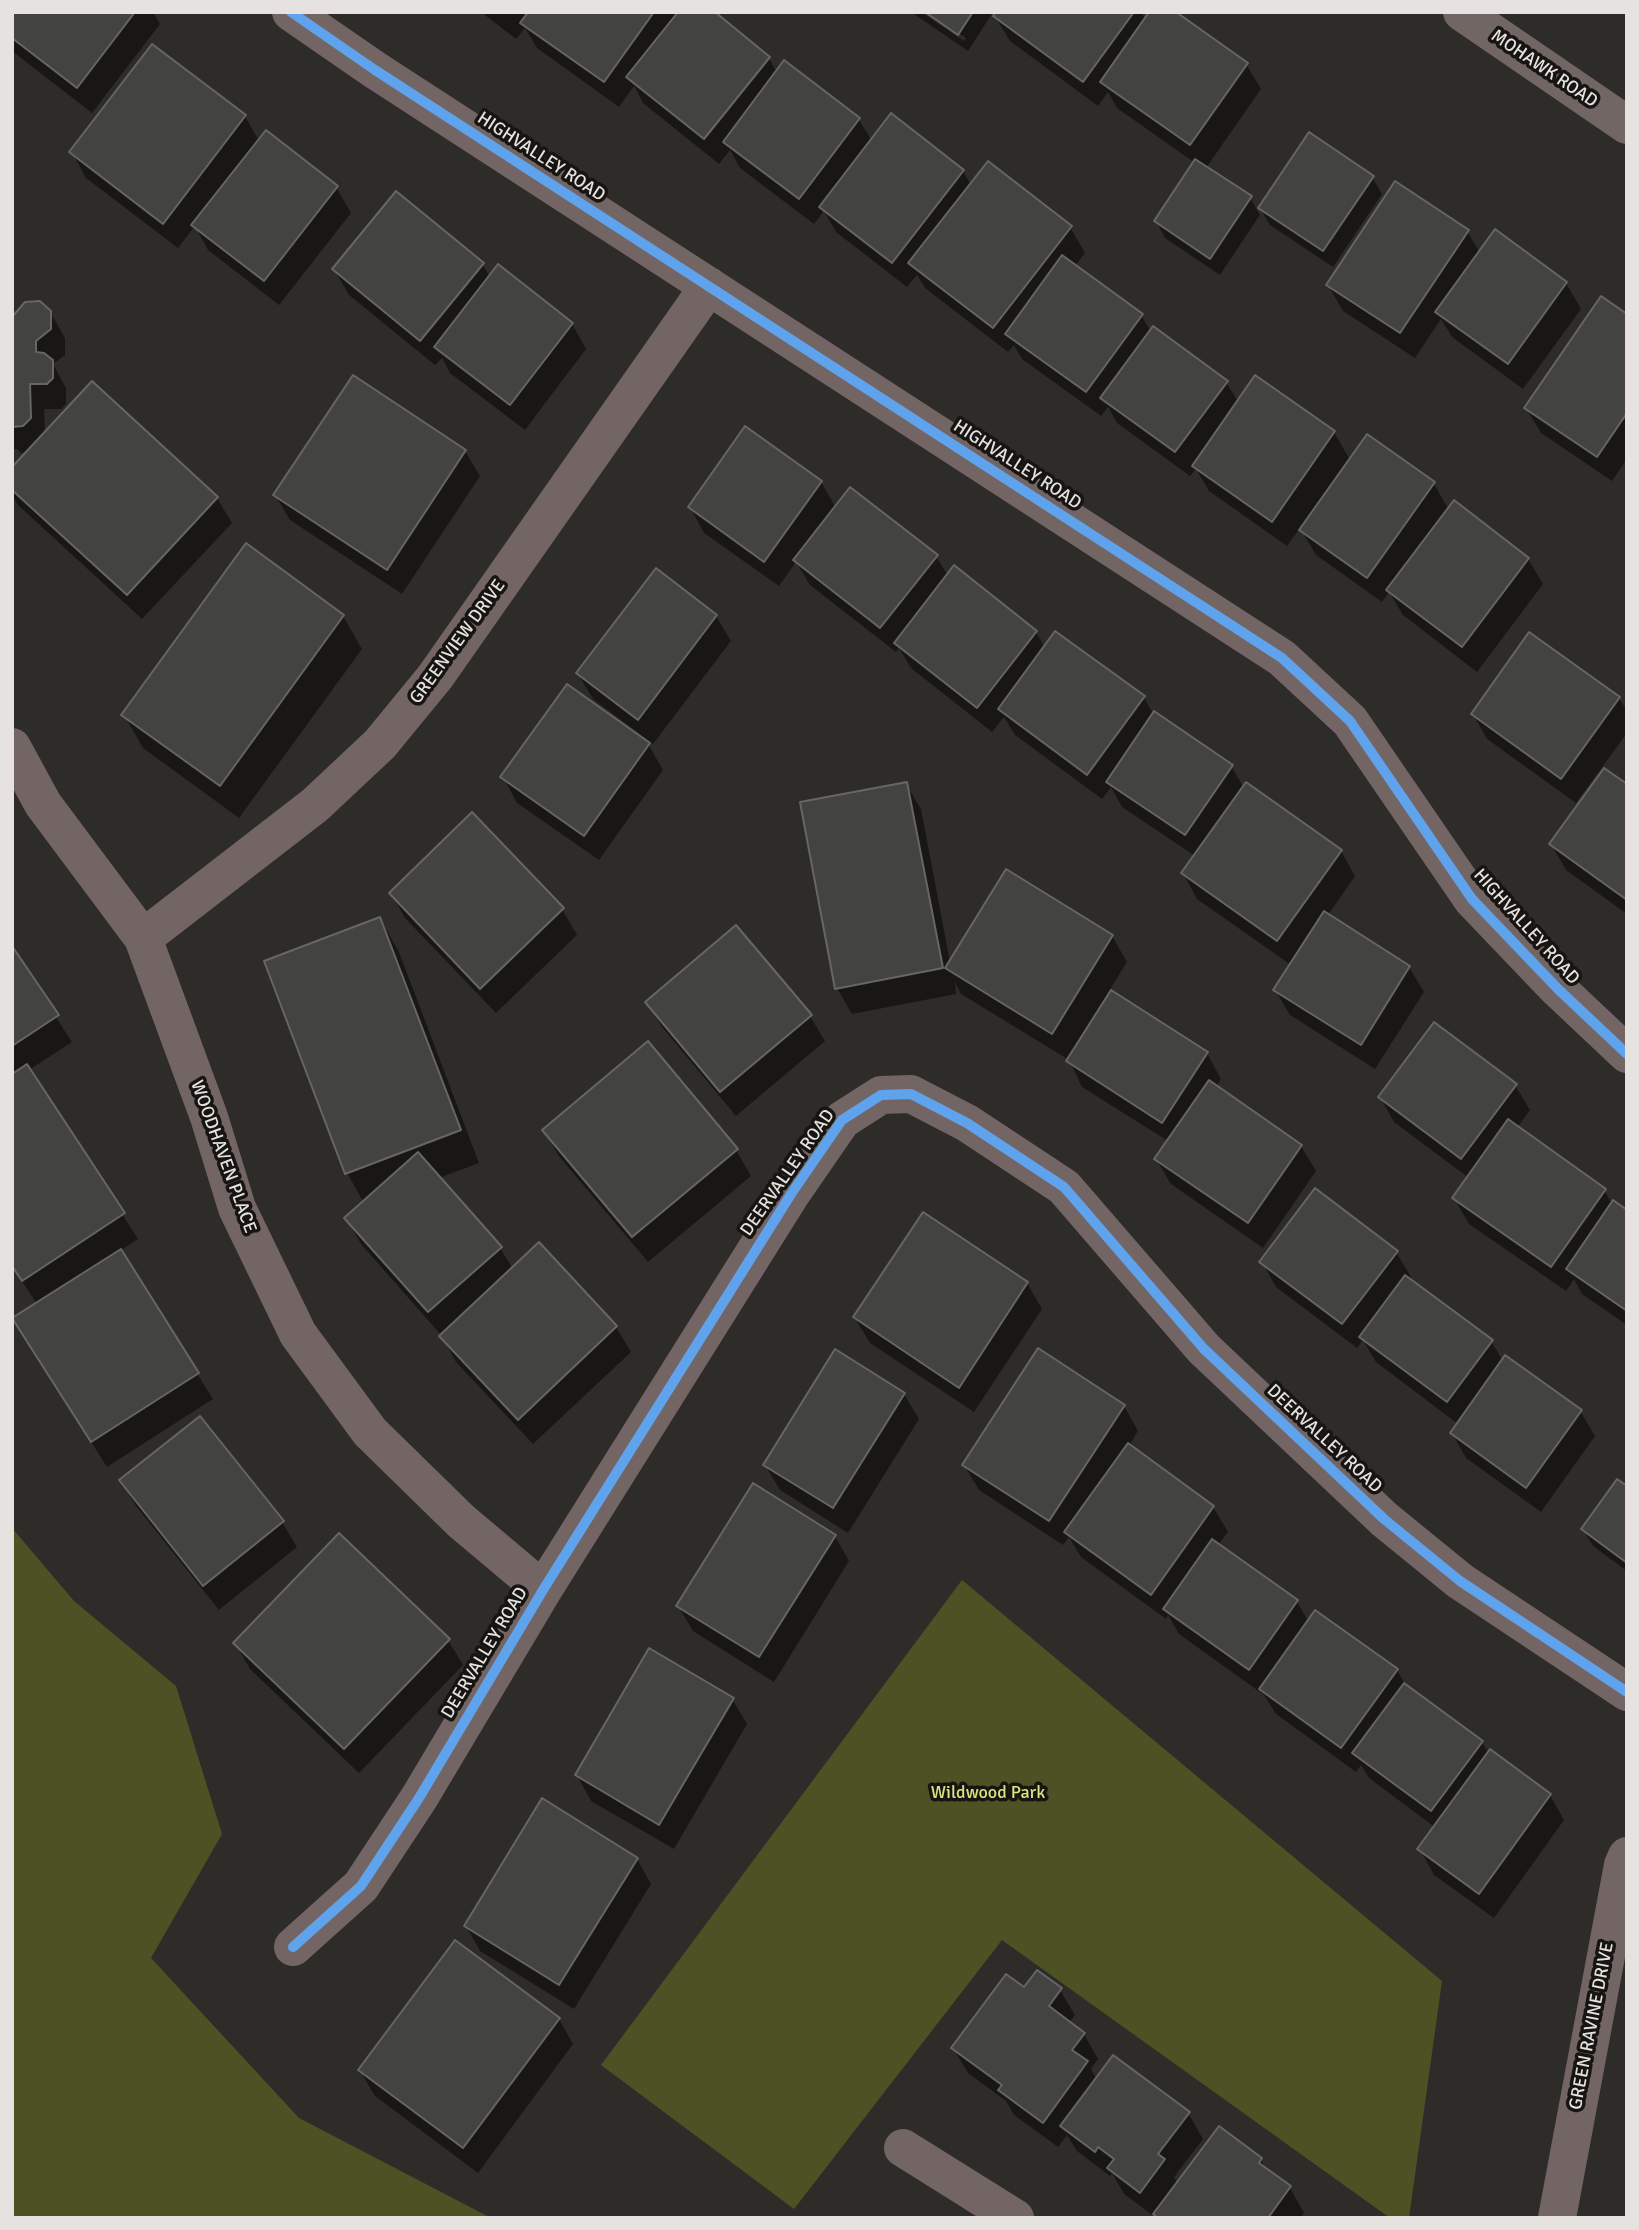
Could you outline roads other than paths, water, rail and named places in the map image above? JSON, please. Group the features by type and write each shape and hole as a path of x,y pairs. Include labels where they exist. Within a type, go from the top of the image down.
{"main road":[{"name":"MOHAWK ROAD","path":"1462,12 1627,125"}],"street":[{"name":"HIGHVALLEY ROAD","path":"291,12 375,70 1282,658 1350,721 1472,898 1558,989 1627,1054"},
{"name":"GREENVIEW DRIVE","path":"143,938 315,805 380,744 435,677 709,286"},
{"name":"WOODHAVEN PLACE","path":"12,747 43,804 143,938 209,1116 237,1208 298,1334 370,1432 461,1521 543,1590"},
{"name":"DEERVALLEY ROAD","path":"293,1947 361,1886 419,1798 543,1590 791,1194 842,1120 881,1095 911,1094 967,1123 1064,1187 1204,1349 1384,1519 1460,1581 1627,1692"},
{"name":"GREEN RAVINE DRIVE","path":"1558,2207 1623,1865 1627,1856"},
{"path":"903,2148 1015,2218"}],"park label":[{"name":"Wildwood Park","path":"988,1793"}]}
